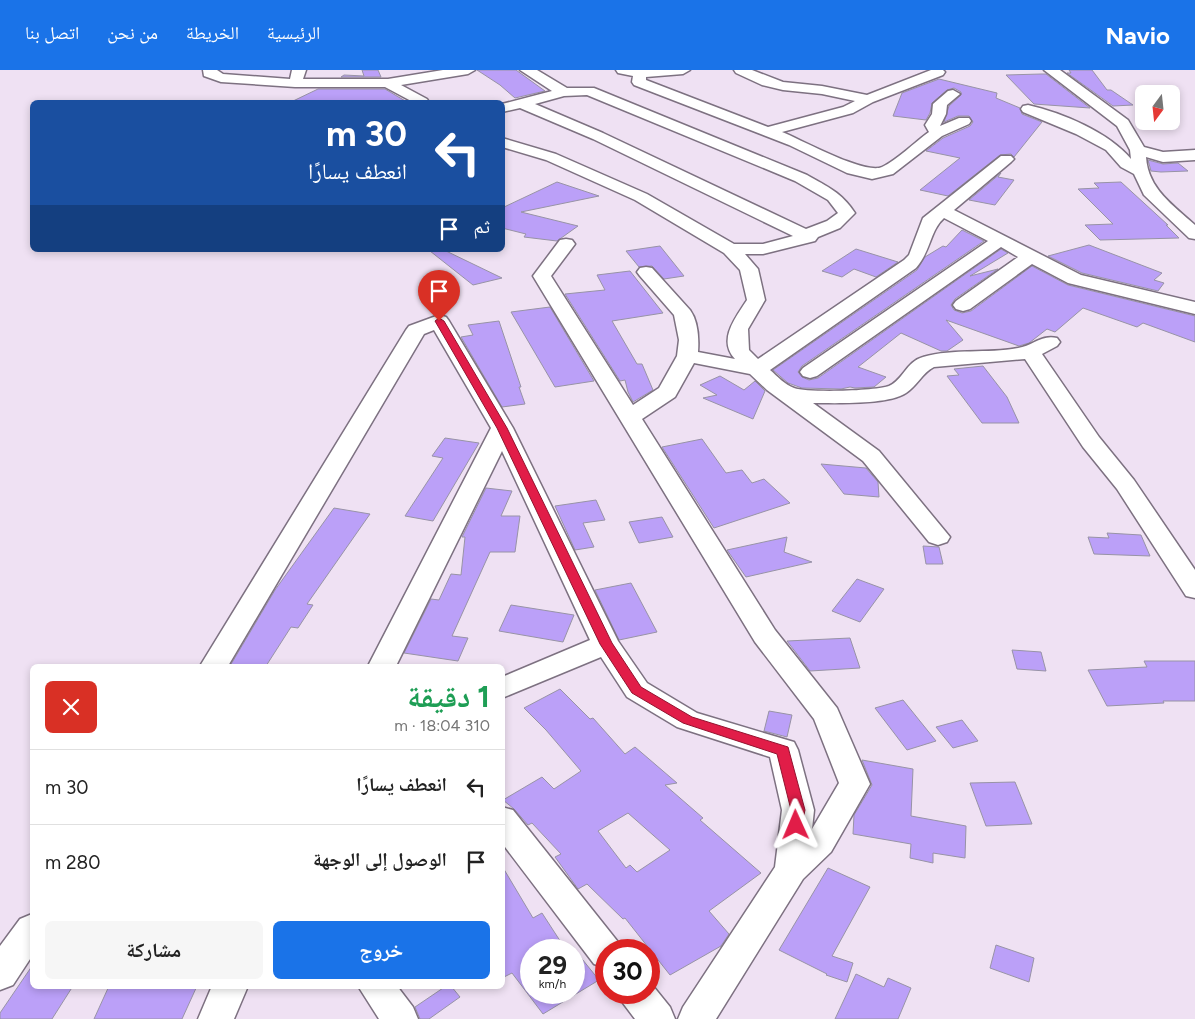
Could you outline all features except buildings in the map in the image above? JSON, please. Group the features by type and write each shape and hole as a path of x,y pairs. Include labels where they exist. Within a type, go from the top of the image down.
{"street":[{"path":"210,70 208,73 212,76 221,78 387,76 468,70"},
{"path":"527,70 564,92"},
{"path":"623,70 640,74 683,70"},
{"path":"741,70 767,82 783,86 822,90 868,99"},
{"path":"1051,70 1123,123 1138,150 1140,171 1150,192 1194,233"},
{"path":"768,132 848,110 868,99 938,72"},
{"path":"640,74 639,82 768,132 845,166 872,174 887,171 937,133 964,121"},
{"path":"283,96 297,76"},
{"path":"387,76 419,100"},
{"path":"505,107 564,92 589,91 801,178 834,197 847,213 842,220 829,227 806,235"},
{"path":"937,133 932,125 939,114 940,104 953,94"},
{"path":"521,104 598,136 809,238 762,250 730,249"},
{"path":"1028,109 1094,137 1112,147 1127,166 1140,171"},
{"path":"505,143 551,157 641,197 730,249 749,269 756,300 738,329 739,351 757,369 788,394 872,456 938,537"},
{"path":"1138,150 1163,157 1195,155"},
{"path":"687,356 757,369 910,264 917,256 929,222 1006,159"},
{"path":"834,197 845,166"},
{"path":"1158,200 1195,210"},
{"path":"944,211 1075,279 1195,308"},
{"path":"810,372 1000,240"},
{"path":"566,244 542,276 764,636 827,715 855,784 820,842 791,870 696,1019"},
{"path":"963,305 1031,256"},
{"path":"629,418 667,392 687,356 689,340 684,314 646,272"},
{"path":"215,664 416,330 439,321 502,428 606,644 637,690 687,720 783,750 798,810 791,870"},
{"path":"788,394 834,397 875,394 897,390 925,363 1040,347 1091,442 1126,485 1195,590"},
{"path":"383,664 502,428"},
{"path":"505,687 606,644"},
{"path":"505,823 595,939"},
{"path":"0,974 30,932"},
{"path":"216,1019 229,989"},
{"path":"378,989 400,1019"},
{"path":"645,1004 657,1019"}],"route":[{"path":"439,321 502,428 606,644 637,690 687,720 783,750 798,810 796,825"}]}
